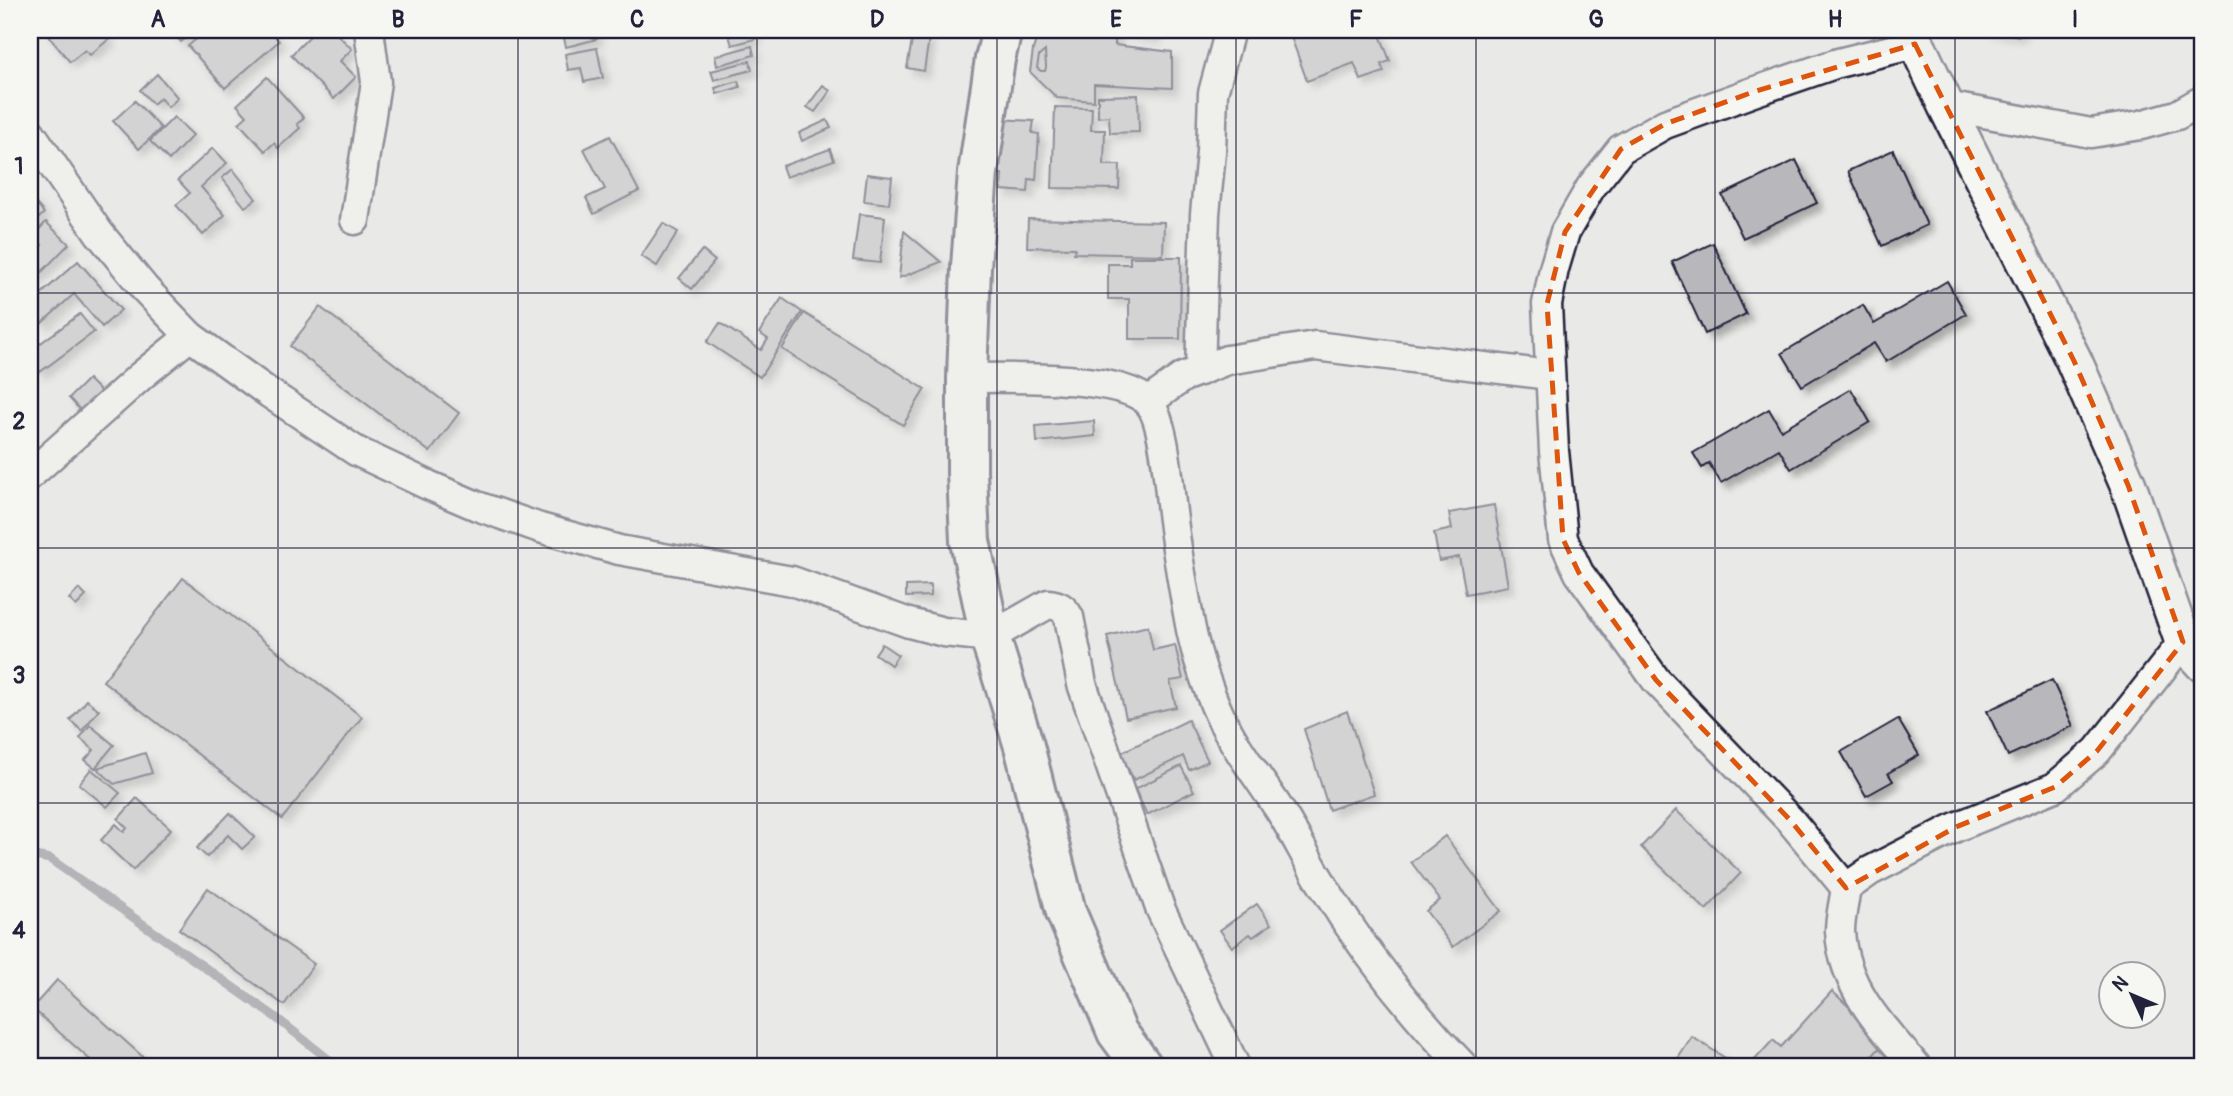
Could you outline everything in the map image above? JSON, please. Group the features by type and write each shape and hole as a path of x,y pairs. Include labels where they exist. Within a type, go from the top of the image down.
{"main road":[{"path":"1002,30 995,59 978,173 967,378 970,541 990,637 1024,746 1066,912 1117,1032 1142,1066"}],"street":[{"path":"355,220 376,82 369,30"},
{"path":"1200,371 1205,214 1213,93 1230,30"},
{"path":"1846,888 1790,820 1656,680 1578,573 1563,539 1549,375 1547,304 1565,232 1591,187 1621,149 1665,124 1913,37 2074,361 2128,485 2193,653 2096,751 2055,787 1956,827 1870,871 1846,888 1840,930 1847,969 1865,1006 1916,1066"},
{"path":"1946,106 2091,132 2141,125 2177,115 2203,100"},
{"path":"33,141 99,233 145,289 190,336 356,451 477,506 540,528 619,550 792,581 908,623 944,632 990,637 1048,604 1058,605 1065,610 1069,617 1082,684 1160,908 1235,1066"},
{"path":"30,475 190,336"},
{"path":"1148,402 1183,377 1227,360 1315,346 1549,375"},
{"path":"967,378 1050,378 1121,387 1148,402 1158,424 1166,458 1190,624 1216,707 1321,882 1359,938 1425,1027 1463,1066"}],"highlighted area":[{"path":"1915,44 2074,361 2128,485 2183,642 2097,751 2055,787 1956,827 1846,888 1790,820 1656,680 1579,573 1563,539 1547,304 1565,232 1621,149 1665,124 1753,92"}],"building":[{"path":"77,30 80,34 85,30 102,30 109,39 90,55 85,50 70,62 45,32"},
{"path":"171,30 197,30 181,42"},
{"path":"207,30 270,30 279,41 225,88 188,46"},
{"path":"316,30 333,30 352,49 340,61 356,77 334,99 291,55"},
{"path":"595,30 597,39 566,47 563,34"},
{"path":"753,30 755,39 732,45 729,36"},
{"path":"1043,30 1115,30 1115,45 1172,52 1172,88 1094,84 1094,101 1057,98 1030,72 1037,36","holes":["1045,51 1045,71 1037,68 1039,56"]},
{"path":"1116,30 1156,30 1154,37"},
{"path":"1303,30 1378,30 1390,61 1381,64 1384,72 1361,80 1354,63 1307,81 1290,34"},
{"path":"1985,30 2021,30 2020,36"},
{"path":"913,35 929,38 924,71 907,68"},
{"path":"752,46 754,55 717,66 715,56"},
{"path":"597,48 603,78 584,82 581,68 568,70 565,54"},
{"path":"750,61 752,70 714,80 711,71"},
{"path":"157,74 178,98 168,107 160,98 153,104 140,90"},
{"path":"267,77 304,118 297,124 300,128 278,148 274,143 265,151 239,123 247,116 237,105"},
{"path":"738,81 740,87 717,94 715,88"},
{"path":"823,85 830,91 815,112 807,107"},
{"path":"1138,95 1139,132 1110,133 1109,116 1098,117 1098,96"},
{"path":"135,101 161,128 139,149 113,121"},
{"path":"1055,107 1092,108 1091,130 1105,130 1104,165 1120,165 1119,189 1052,188"},
{"path":"174,117 193,135 169,160 150,141"},
{"path":"999,119 1034,121 1032,133 1039,134 1036,180 1029,179 1028,192 1001,190 1002,174 995,174"},
{"path":"827,120 831,128 802,141 799,133"},
{"path":"610,136 639,191 594,214 586,198 605,189 584,149"},
{"path":"213,148 227,163 201,187 225,215 203,235 176,205 190,193 178,180"},
{"path":"830,149 834,160 786,177 782,166"},
{"path":"1893,150 1927,225 1882,246 1848,171"},
{"path":"1796,160 1817,203 1743,238 1722,195"},
{"path":"233,169 256,199 245,207 222,178"},
{"path":"867,174 892,177 889,204 864,201"},
{"path":"30,197 44,213 30,227"},
{"path":"859,214 885,217 880,263 853,260"},
{"path":"1028,219 1164,222 1163,255 1074,253 1075,248 1027,247"},
{"path":"46,222 69,244 30,284 30,258 42,245 33,236"},
{"path":"663,223 678,232 657,266 641,256"},
{"path":"904,231 941,262 899,278"},
{"path":"1713,243 1746,314 1705,334 1672,262"},
{"path":"702,250 715,261 692,289 679,278"},
{"path":"1130,257 1181,257 1180,339 1129,339 1129,299 1108,299 1108,264 1130,264"},
{"path":"78,261 121,310 102,327 74,294 42,323 30,309 30,304"},
{"path":"1947,281 1966,314 1886,362 1874,343 1802,386 1782,353 1863,305 1874,324"},
{"path":"782,298 802,312 760,377 707,342 720,323 761,350 768,339 759,333"},
{"path":"320,307 459,413 430,452 290,346"},
{"path":"804,313 925,389 903,425 782,349"},
{"path":"80,314 94,332 40,372 30,359 30,351"},
{"path":"88,379 101,392 81,411 69,398"},
{"path":"1851,389 1870,422 1791,469 1779,449 1721,483 1709,463 1702,468 1693,453 1769,409 1781,430"},
{"path":"1094,421 1095,436 1037,442 1036,426"},
{"path":"1494,505 1508,586 1466,594 1459,557 1439,561 1434,533 1452,529 1449,513"},
{"path":"183,578 362,717 282,819 103,681"},
{"path":"931,585 931,596 906,597 906,586"},
{"path":"79,589 86,596 76,606 69,599"},
{"path":"1148,626 1153,650 1175,645 1183,679 1170,681 1176,707 1126,718 1107,636"},
{"path":"882,644 898,655 891,665 875,654"},
{"path":"2052,680 2073,726 2008,756 1987,711"},
{"path":"87,700 99,710 82,731 70,720"},
{"path":"1347,711 1374,794 1329,810 1304,729"},
{"path":"1898,719 1919,755 1888,773 1893,781 1866,796 1841,752"},
{"path":"1188,720 1208,761 1189,770 1183,756 1134,780 1120,753"},
{"path":"90,725 114,745 95,768 85,760 94,750 80,738"},
{"path":"145,753 152,773 114,784 97,768"},
{"path":"1181,766 1194,791 1147,815 1135,789"},
{"path":"91,769 120,793 107,807 79,784"},
{"path":"137,798 171,829 133,870 101,840 116,824 124,832 127,828 118,819"},
{"path":"1676,810 1741,873 1706,910 1641,847"},
{"path":"230,813 255,837 242,849 228,835 207,857 197,848"},
{"path":"1445,836 1501,911 1453,947 1426,911 1440,900 1411,862"},
{"path":"208,888 314,964 284,1005 179,929"},
{"path":"1257,904 1271,924 1232,947 1220,930"},
{"path":"57,980 153,1066 97,1066 32,1008"},
{"path":"1832,991 1886,1041 1863,1066 1751,1064 1773,1040 1781,1047"},
{"path":"1692,1037 1738,1066 1673,1066"}],"waterway":[{"path":"30,855 50,859 274,1016 337,1066"}]}
